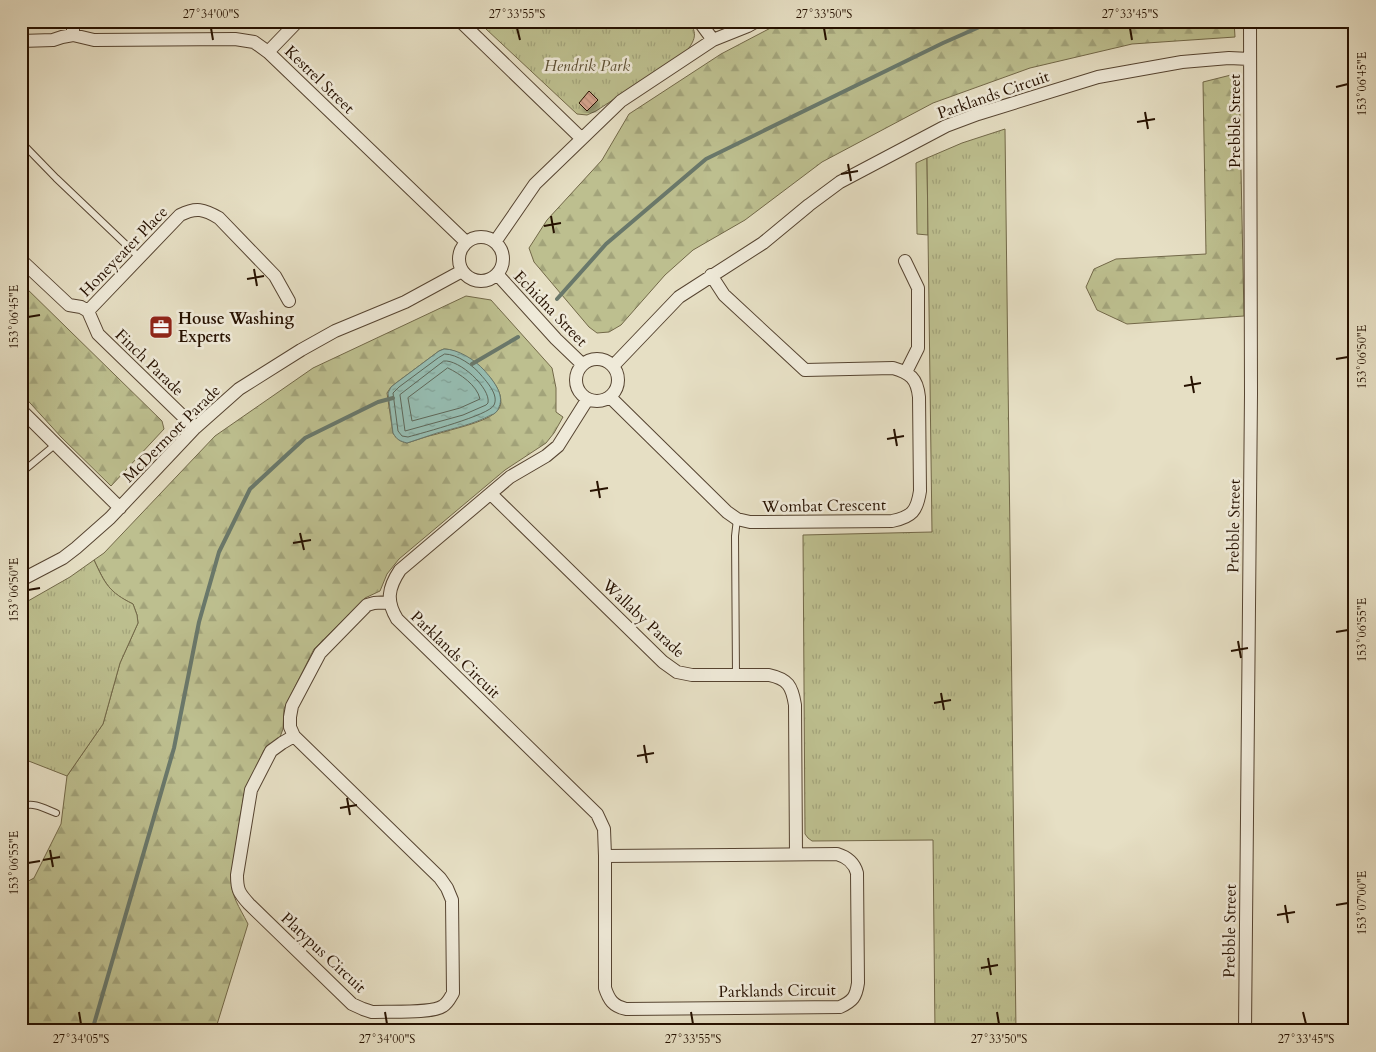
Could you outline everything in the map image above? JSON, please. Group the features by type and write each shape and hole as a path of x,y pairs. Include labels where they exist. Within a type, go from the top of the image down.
{"street":[{"path":"72,21 73,35"},
{"path":"268,52 298,21"},
{"path":"460,21 581,138"},
{"path":"699,21 713,40"},
{"path":"495,242 535,184 621,101 713,40 757,21"},
{"name":"Prebble Street","path":"1244,1031 1251,404 1250,21"},
{"name":"Kestrel Street","path":"21,41 53,40 73,35 94,40 235,39 254,42 268,52 466,242"},
{"name":"Parklands Circuit","path":"613,366 678,297 763,243 808,205 840,182 946,126 1098,76 1182,62 1229,58 1250,59"},
{"name":"Honeyeater Place","path":"88,311 180,215 189,210 199,209 209,211 218,218 276,276 289,301"},
{"path":"484,237 495,242 502,252 500,269 497,274 482,281 470,279 462,271 458,260 459,253 466,242 471,239 484,237"},
{"path":"21,260 69,305 81,307 88,311"},
{"path":"711,275 724,295 805,370 893,368 906,372 918,348 918,288 905,261"},
{"name":"McDermott Parade","path":"21,580 63,558 76,548 120,508 195,428 239,389 335,331 405,302 462,271"},
{"name":"Echidna Street","path":"497,274 582,364"},
{"name":"Finch Parade","path":"88,311 98,334 195,428"},
{"path":"602,359 613,366 618,379 615,392 610,397 599,402 587,400 581,395 575,383 578,369 582,364 588,360 602,359"},
{"name":"Wombat Crescent","path":"737,519 750,522 892,521 901,520 911,514 918,504 920,491 919,397 914,378 906,372"},
{"path":"610,397 727,512 737,519"},
{"path":"294,736 290,727 292,706 320,653 367,605 389,602 393,580 400,570 510,477 546,456 558,446 587,400"},
{"path":"21,410 120,508"},
{"name":"Wallaby Parade","path":"491,494 663,662 677,672 692,675 769,675 778,677 790,687 795,705 796,854"},
{"name":"Parklands Circuit","path":"389,602 397,619 597,814 604,829 605,988 608,999 614,1005 626,1009 840,1007 854,998 857,992 857,873 856,867 844,856 837,854 605,856"},
{"name":"Platypus Circuit","path":"294,736 440,878 447,888 452,900 452,994 449,1001 442,1007 432,1011 372,1012 352,1004 240,894 237,885 237,875 251,790 271,751 294,736"}],"lane":[{"path":"21,142 140,258"},
{"path":"21,473 56,444"},
{"path":"736,676 735,536 737,519"},
{"path":"21,816 22,805 30,804 56,813"}],"green space":[{"name":"Hendrik Park","path":"493,21 689,21 694,30 694,37 692,44 686,52 587,115 577,114 486,29"},
{"path":"1234,21 1235,37 1132,44 1030,68 933,103 822,162 745,220 693,250 665,275 621,325 609,332 597,333 589,327 534,262 529,248 547,220 602,160 629,114 721,54 782,22"},
{"path":"1239,73 1244,316 1127,324 1097,310 1086,287 1094,269 1116,259 1206,254 1203,82"},
{"path":"1005,129 1016,1031 935,1031 933,840 812,841 805,834 803,535 932,532 927,158 962,143"},
{"path":"927,158 928,235 917,234 916,163"},
{"path":"21,283 162,421 164,429 111,486 61,437 21,393"},
{"path":"466,296 491,300 552,368 556,388 556,412 563,417 546,443 505,470 399,559 387,574 380,591 365,598 314,649 284,709 283,729 280,737 264,750 244,794 231,883 234,896 248,924 215,1031 21,1031 21,885 34,878 61,824 67,776 103,724 120,663 138,623 133,604 113,591 101,575 94,560 104,553 215,436 313,368","holes":["444,349 465,356 487,374 495,384 500,395 500,405 490,417 475,423 407,443 399,440 393,433 387,393 391,387 439,351"]},
{"path":"94,560 101,575 113,591 133,604 138,623 120,663 103,724 67,776 21,758 21,605 70,577"}],"water":[{"path":"444,349 449,349 466,356 484,370 494,382 499,392 499,408 494,414 471,423 407,443 401,441 393,433 388,393 396,383"}],"building":[{"path":"589,91 598,100 587,111 579,103"}],"waterway":[{"path":"557,299 606,244 706,159 943,43 993,21"},
{"path":"472,364 518,337"},
{"path":"92,1031 174,748 199,622 219,552 250,489 305,438 378,402 393,398"}],"place":[{"name":"House Washing Experts","path":"161,327"}]}
